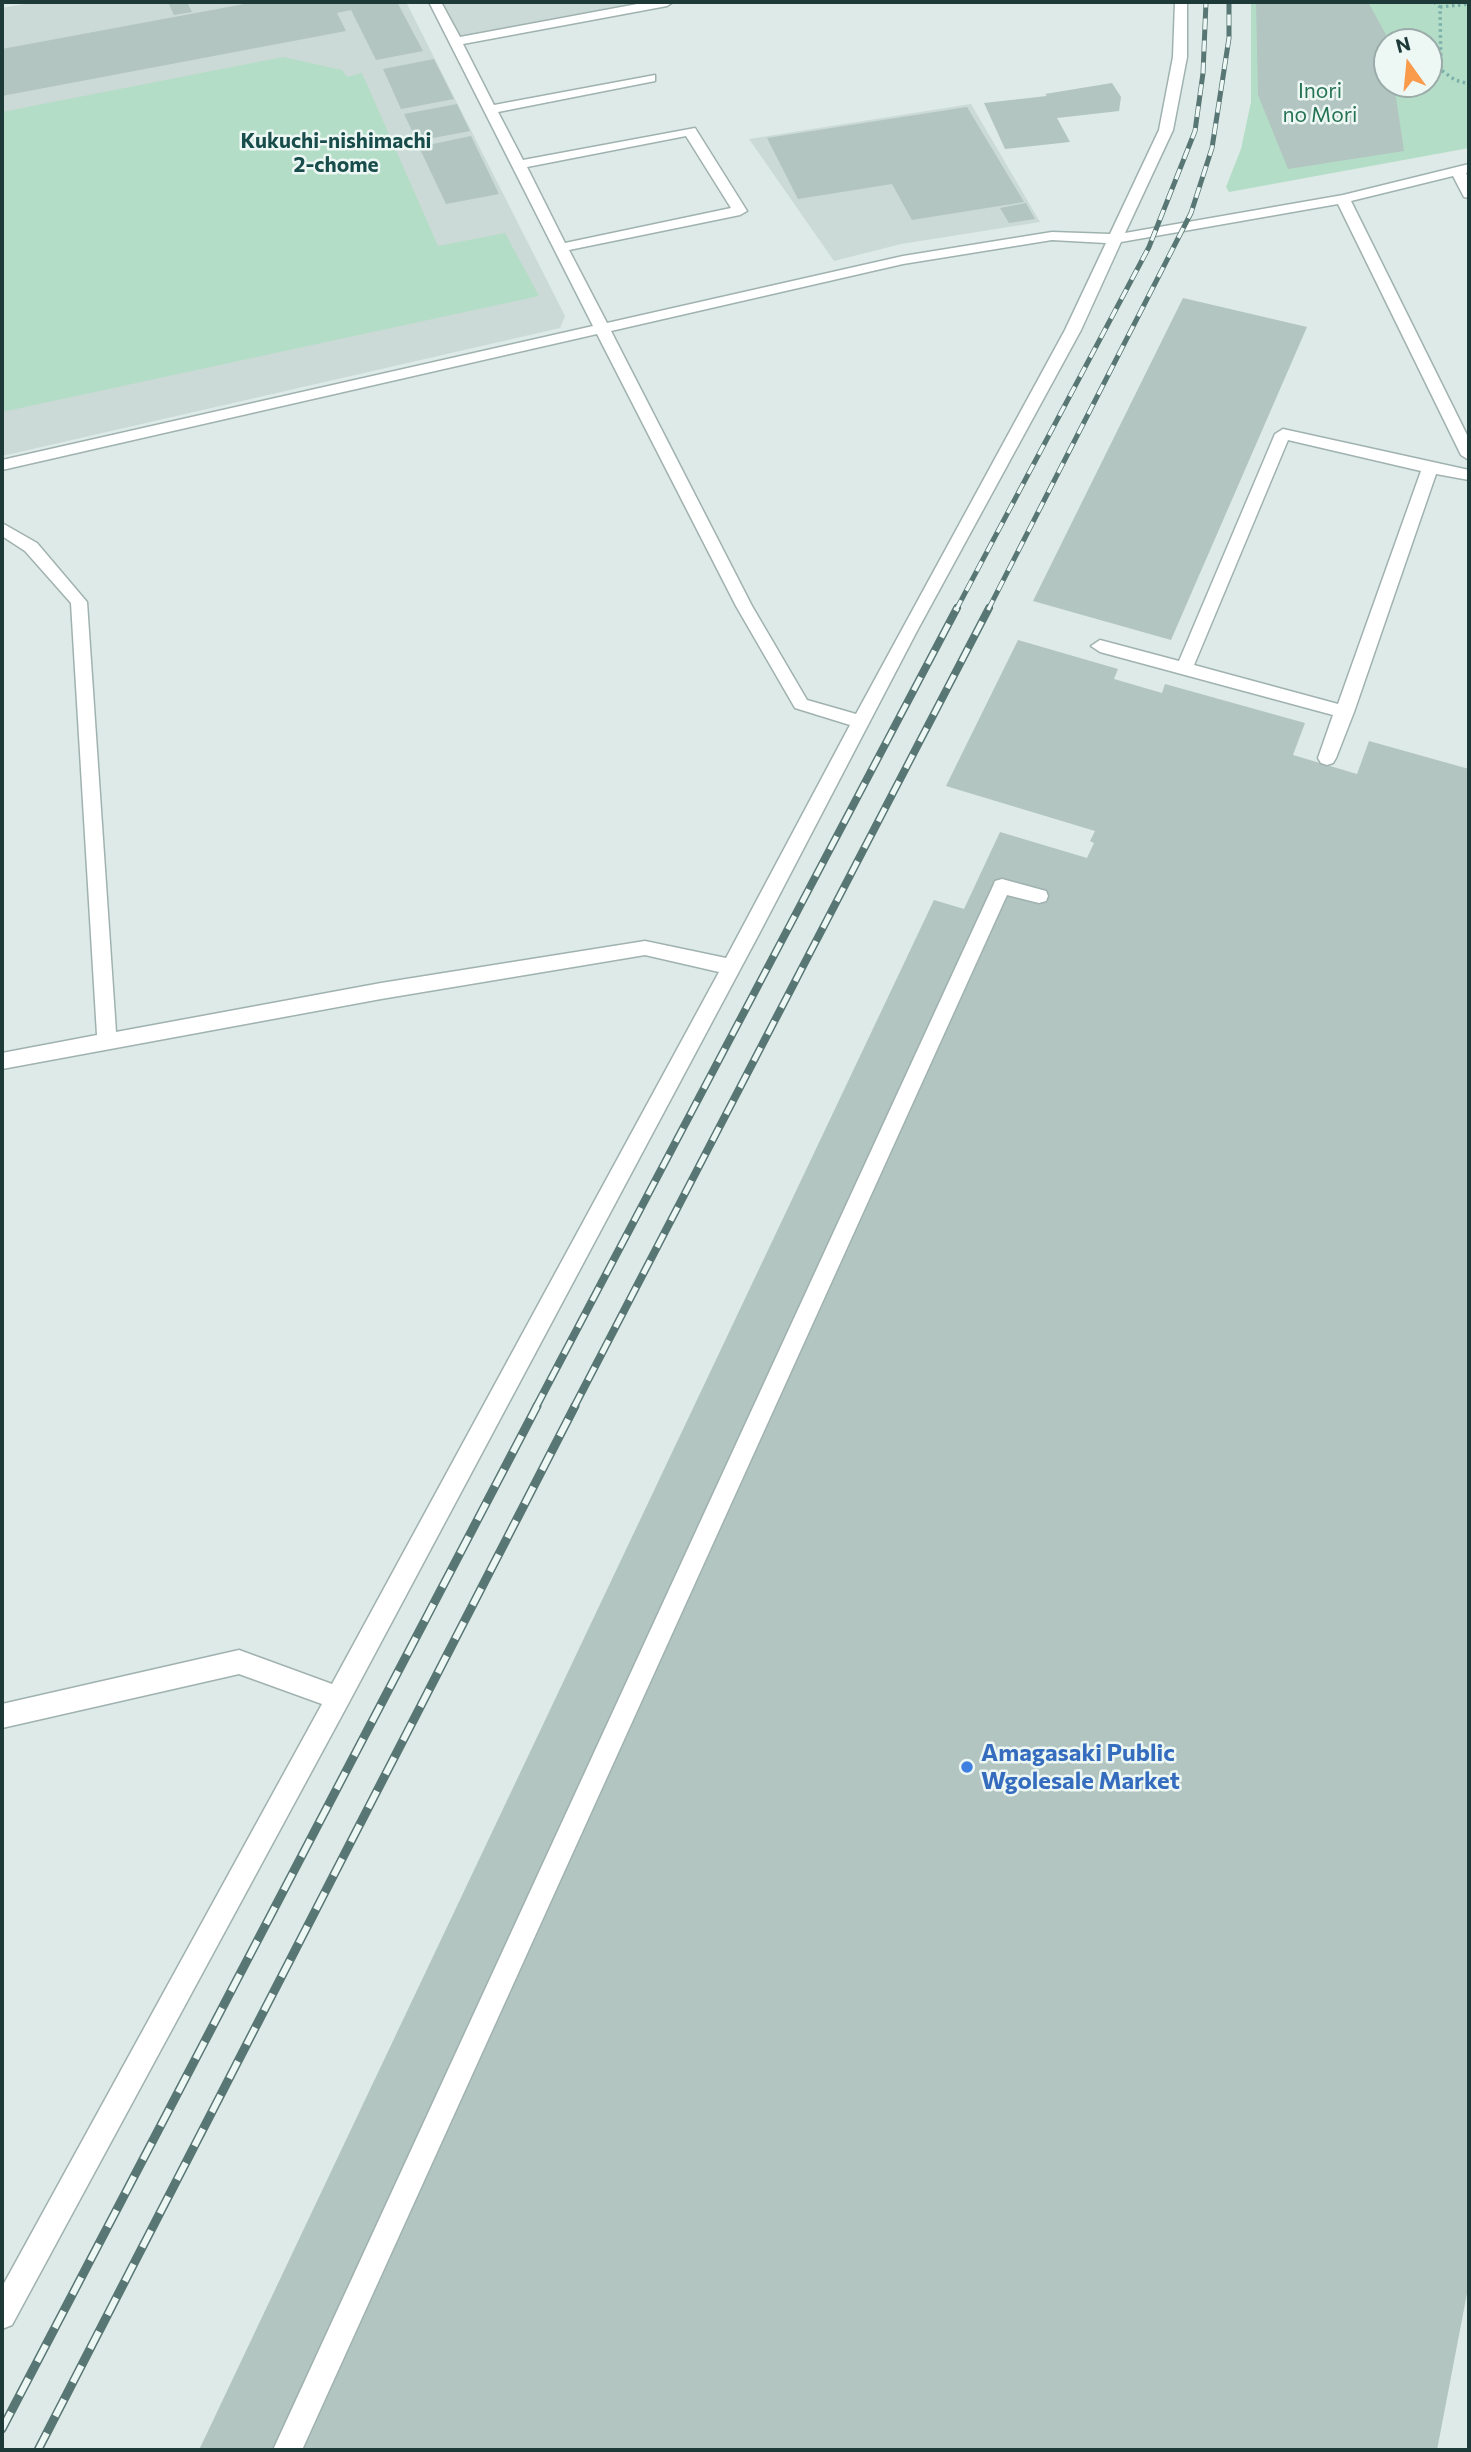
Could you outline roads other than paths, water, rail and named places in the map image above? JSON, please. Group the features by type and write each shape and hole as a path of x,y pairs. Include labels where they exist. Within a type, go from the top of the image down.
{"street":[{"path":"435,2 744,606 801,705 860,722"},
{"path":"455,42 667,2"},
{"path":"2,2315 338,1698 860,722 1073,330 1166,130 1180,57 1181,2"},
{"path":"489,110 650,78"},
{"path":"517,165 690,131 740,211 560,248"},
{"path":"2,465 903,260 1052,236 1116,239 1343,199 1463,169 1469,194"},
{"path":"1343,199 1469,455"},
{"path":"1184,669 1283,434 1469,475"},
{"path":"1327,758 1430,468"},
{"path":"2,528 31,547 79,602 107,1041"},
{"path":"1100,646 1345,712"},
{"path":"287,2450 1002,887 1039,896"},
{"path":"2,1061 381,991 645,948 731,967"},
{"path":"2,1716 239,1662 338,1698"}],"railway":[{"path":"956,610 1149,247 1195,131 1203,73 1206,2"},
{"path":"988,610 1191,213 1212,148 1229,38 1229,2"},
{"path":"536,1407 957,608"},
{"path":"574,1407 989,608"},
{"path":"2,2429 537,1406"},
{"path":"38,2450 575,1406"}],"place":[{"name":"Amagasaki Public Wgolesale Market","path":"967,1767"}],"district":[{"name":"Kukuchi-nishimachi 2-chome","path":"336,153"}],"park label":[{"name":"Inori no Mori","path":"1320,103"}]}
